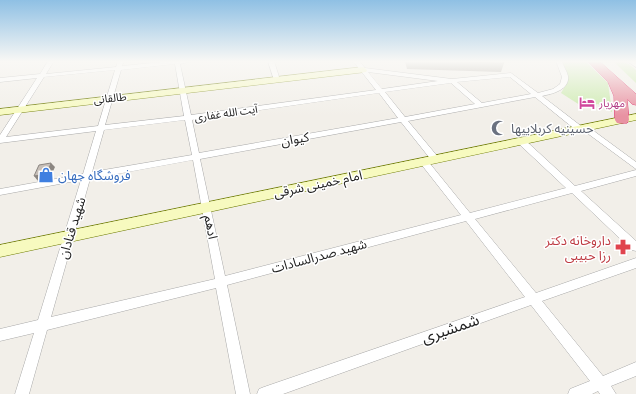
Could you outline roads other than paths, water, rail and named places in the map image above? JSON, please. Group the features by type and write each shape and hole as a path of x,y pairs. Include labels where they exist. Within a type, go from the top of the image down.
{"highway":[{"path":"613,79 636,101"},
{"path":"613,79 617,86 620,96 622,120"},
{"path":"626,79 636,88"}],"main road":[{"name":"طالقانی","path":"0,112 22,108 282,79"},
{"name":"امام خمینی شرقی","path":"0,251 636,117"}],"street":[{"path":"0,141 40,79"},
{"name":"شهید قنادان","path":"22,394 116,79"},
{"name":"ادهم","path":"180,79 222,282 243,394"},
{"path":"370,79 403,120 468,217 604,389"},
{"path":"439,79 452,81 468,79"},
{"path":"517,79 636,166"},
{"name":"کیوان","path":"0,192 537,95 554,91 562,85 564,79"},
{"path":"452,81 481,106"},
{"name":"آیت الله غفاری","path":"0,141 188,118 452,81"},
{"path":"522,142 576,190 636,247"},
{"name":"شهید صدرالسادات","path":"0,335 222,282 636,173"},
{"name":"شمشیری","path":"264,394 636,263"},
{"path":"575,394 604,389 636,369"}],"place":[{"name":"مهریار","path":"587,103"},
{"name":"حسینیه کربلاییها","path":"499,128"},
{"name":"فروشگاه جهان","path":"46,175"},
{"name":"داروخانه دکتر رزا حبیبی","path":"623,247"}]}
